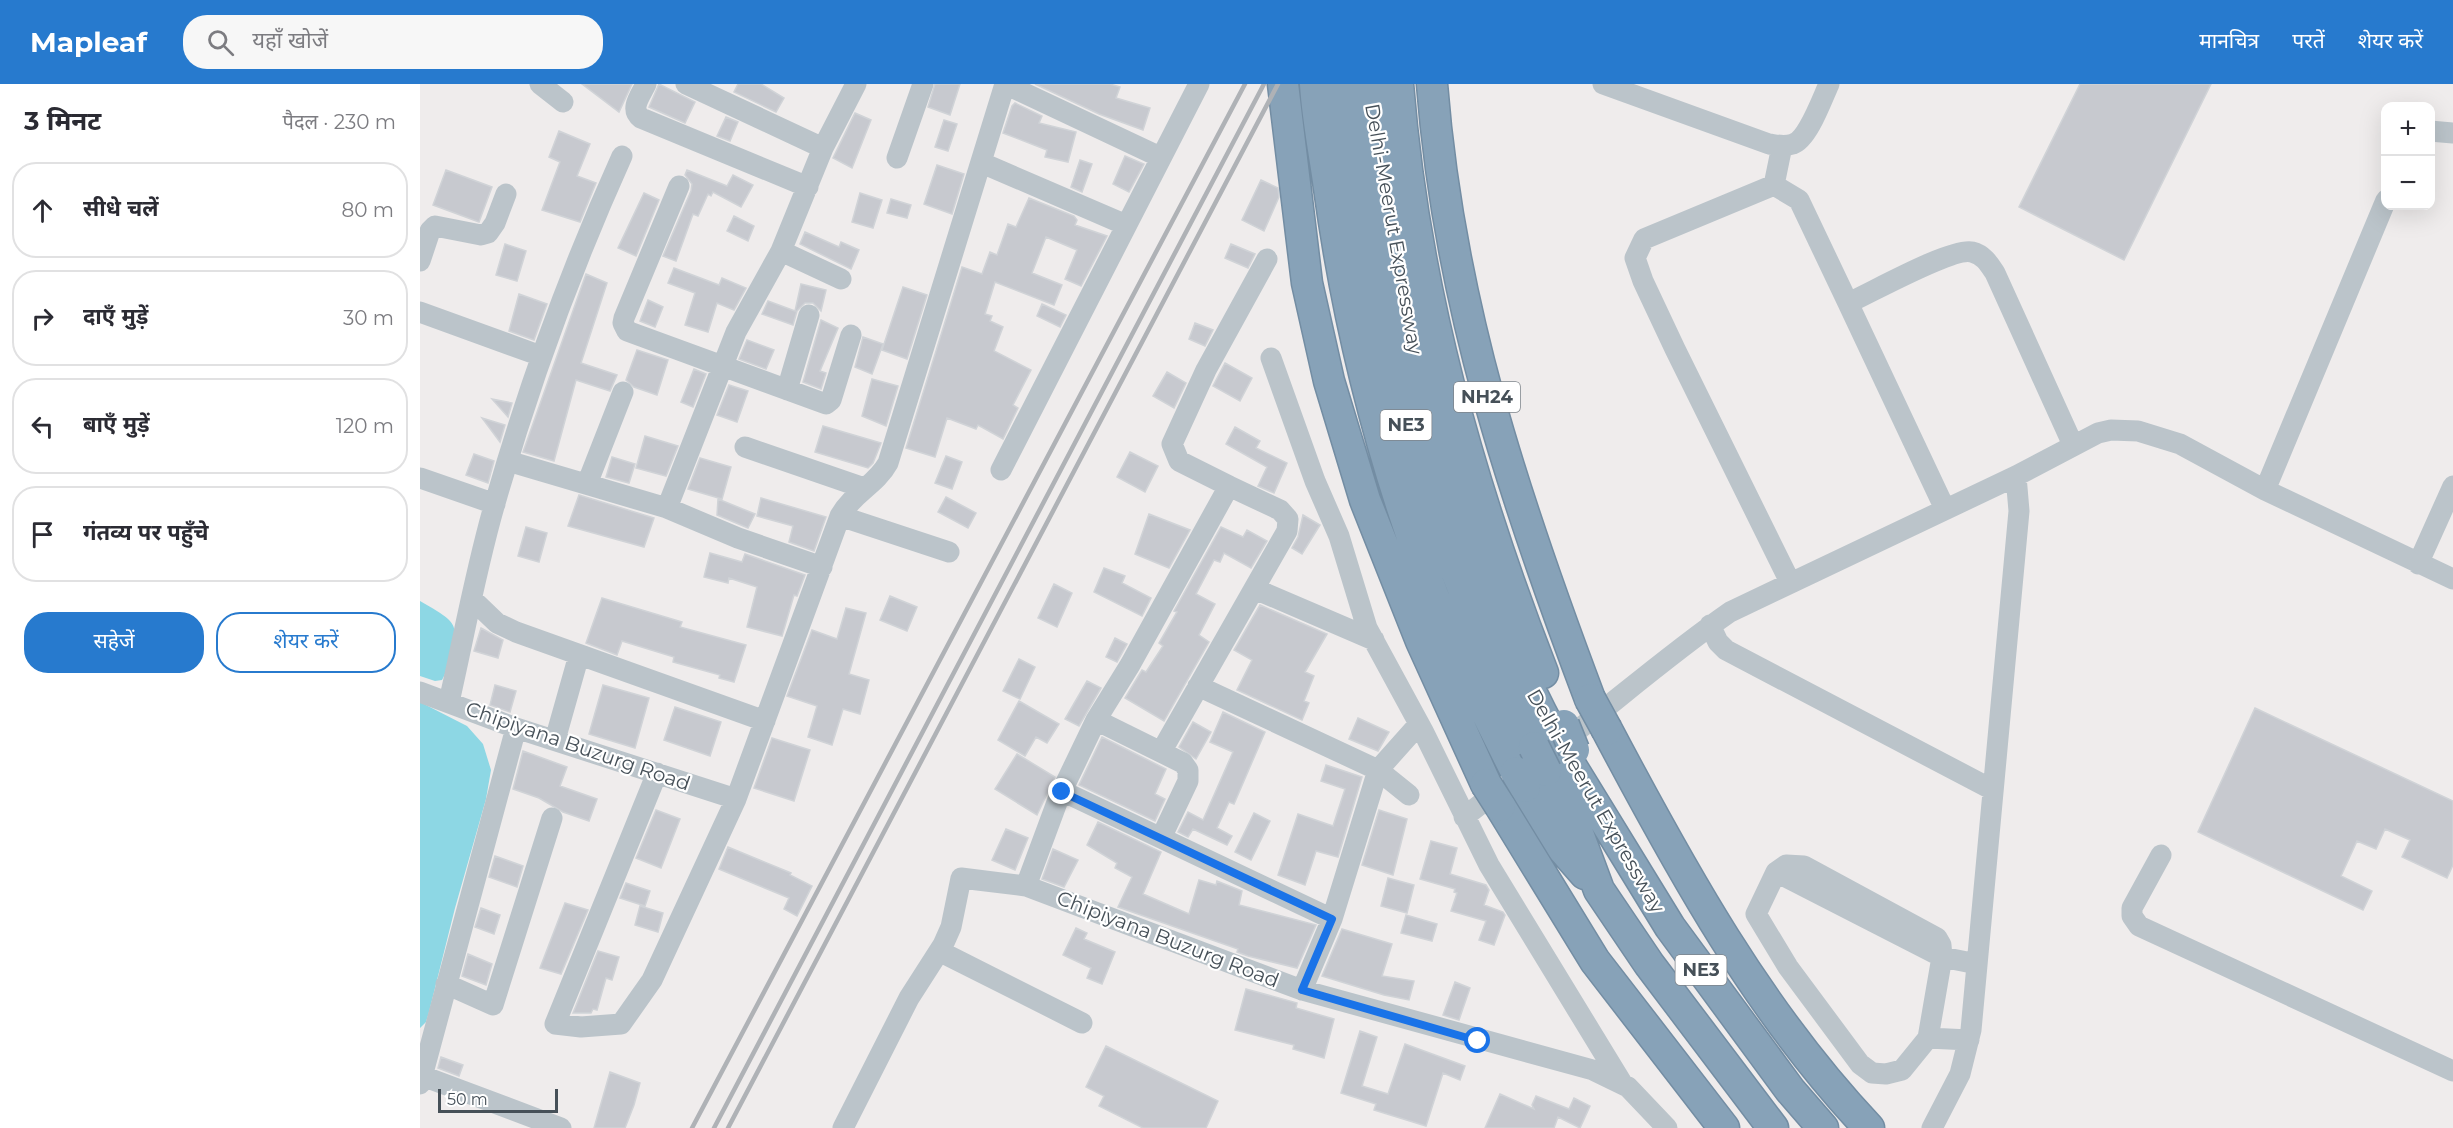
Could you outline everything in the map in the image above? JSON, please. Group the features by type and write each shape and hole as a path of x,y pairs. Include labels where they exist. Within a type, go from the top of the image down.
{"highway":[{"path":"1283,84 1307,283 1319,340 1362,489 1421,641 1493,795 1595,961 1724,1128"},
{"name":"Delhi-Meerut Expressway","path":"1369,84 1378,159 1401,293 1429,407 1467,531 1529,690 1547,755 1599,890 1649,964 1773,1128"},
{"path":"1398,84 1407,179 1417,247 1450,393 1487,519 1547,755"},
{"name":"NH24","path":"1432,84 1449,232 1483,385 1536,558 1590,699 1660,831 1709,915 1790,1032 1869,1127"},
{"name":"Delhi-Meerut Expressway","path":"1324,87 1347,147 1372,280 1400,405 1466,596 1498,677 1547,755 1594,802 1670,927 1790,1090 1823,1128"},
{"path":"1616,988 1622,1012 1632,1031 1700,1128"}],"street":[{"path":"540,84 563,102"},
{"path":"646,84 635,108 636,115 808,187"},
{"path":"686,84 823,148"},
{"path":"667,508 736,332 781,252 794,215 823,148 856,84"},
{"path":"897,158 923,84"},
{"path":"657,773 555,1024 614,1026 621,1024 652,980 736,800 840,516 852,498 876,480 888,463 1005,84 1160,157"},
{"path":"1603,84 1769,144 1782,146 1794,144 1805,134 1829,84"},
{"path":"1001,470 1160,157 1192,87"},
{"path":"2435,131 2453,133"},
{"path":"1774,185 1782,146"},
{"path":"449,702 495,504 541,356 584,240 622,156"},
{"path":"982,163 1126,225"},
{"path":"1774,185 1799,200 1945,509"},
{"path":"1774,185 1644,239 1635,258 1666,330 1791,582"},
{"path":"679,186 623,323 631,333 722,364 821,404 828,403 851,335"},
{"path":"420,261 432,227 439,226 481,235 488,233 495,223 506,194"},
{"path":"2265,490 2381,210"},
{"path":"781,252 841,279"},
{"path":"1848,303 1950,255 1970,252 1984,257 1995,273 2073,446"},
{"path":"1161,752 1287,531 1288,519 1280,510 1179,461 1172,444 1206,370 1267,259"},
{"path":"420,312 541,356"},
{"path":"787,390 809,315"},
{"path":"1271,358 1314,481 1340,536 1360,608 1374,640 1419,724 1489,866 1622,1084"},
{"path":"587,484 623,392"},
{"path":"1464,817 1632,689 1710,625 1730,612 2016,476 2098,433 2111,430 2138,431 2180,444 2265,490 2453,579"},
{"path":"745,447 864,488"},
{"path":"508,461 667,508 738,538 822,567"},
{"path":"1932,1128 1960,1074 1969,1041 2019,510 2016,476"},
{"path":"420,478 495,504"},
{"path":"1026,886 1062,792 1096,720 1130,665 1229,486"},
{"path":"2418,564 2453,486"},
{"path":"840,516 949,552"},
{"path":"1255,589 1374,640"},
{"path":"472,600 504,627 765,721"},
{"path":"1710,625 1718,642 1726,650 1993,790"},
{"path":"555,740 579,655"},
{"path":"1198,686 1378,770 1409,795"},
{"name":"Chipiyana Buzurg Road","path":"420,692 516,728 736,800"},
{"path":"1096,720 1183,763 1188,770 1188,781 1161,838"},
{"path":"1302,990 1332,919 1378,770 1419,724"},
{"path":"516,728 421,1079 561,1128"},
{"path":"1062,792 1332,919"},
{"path":"446,984 493,1005 552,818"},
{"path":"2161,855 2132,908 2132,916 2139,926 2453,1071"},
{"path":"1786,865 1804,866 1937,938 1941,945 1942,957 1928,1038 1902,1070 1886,1074 1872,1073 1860,1064 1788,968 1756,914 1776,872 1786,865"},
{"name":"Chipiyana Buzurg Road","path":"939,951 951,927 961,878 1026,886 1302,990 1593,1070 1622,1084 1649,1107 1667,1128"},
{"path":"843,1128 909,998 939,951 1082,1023"},
{"path":"1942,957 1977,964"},
{"path":"1928,1038 1969,1041"}],"water":[{"path":"420,601 445,616 454,629 453,646 442,680 435,681 420,676"},
{"path":"420,702 467,726 483,744 491,770 486,799 429,1012 426,1022 420,1028"}],"building":[{"path":"582,84 632,84 619,112"},
{"path":"659,84 695,102 685,123 649,107"},
{"path":"738,84 761,84 784,98 776,112 734,92"},
{"path":"935,84 960,84 950,115 928,107"},
{"path":"1035,84 1110,84 1120,87 1116,98 1150,108 1143,130 1099,114"},
{"path":"2080,84 2211,84 2124,260 2019,207"},
{"path":"1015,103 1042,116 1039,123 1076,132 1068,162 1045,157 1047,150 1003,133"},
{"path":"855,113 871,120 852,168 833,158"},
{"path":"726,117 738,122 730,141 717,136"},
{"path":"944,120 957,124 948,151 935,147"},
{"path":"559,131 590,144 577,176 596,183 580,222 542,210 560,162 549,157"},
{"path":"1125,156 1144,164 1129,192 1113,184"},
{"path":"1080,160 1092,164 1082,192 1071,187"},
{"path":"937,165 964,174 952,214 924,204"},
{"path":"446,170 492,187 479,222 433,205"},
{"path":"687,170 727,186 733,175 753,185 741,207 713,192 711,196 708,194 698,216 693,214 676,261 663,256 691,191 692,184 685,175"},
{"path":"1261,180 1278,188 1279,197 1264,231 1242,220"},
{"path":"644,193 659,200 636,256 618,248"},
{"path":"860,193 882,200 873,228 852,222"},
{"path":"1029,198 1074,216 1077,220 1075,225 1107,236 1081,286 1065,279 1077,250 1046,237 1032,273 1062,285 1054,305 995,282 985,314 992,316 990,321 1003,327 994,351 1031,370 1013,405 1018,408 1003,439 978,425 976,429 947,418 935,457 906,448 962,267 982,274 990,252 997,255 1008,224 1016,227"},
{"path":"891,199 911,205 907,218 887,213"},
{"path":"734,216 754,226 748,241 727,231"},
{"path":"805,232 839,247 841,242 859,250 851,269 800,244"},
{"path":"505,244 526,251 517,281 496,275"},
{"path":"1231,244 1255,254 1248,268 1225,258"},
{"path":"674,268 719,285 722,278 746,288 734,310 717,303 708,332 685,325 695,293 668,283"},
{"path":"586,274 607,283 581,363 617,375 610,391 576,380 554,461 523,452"},
{"path":"801,284 826,290 821,311 813,303 805,303 797,311 793,325 762,314 768,301 795,311"},
{"path":"903,287 927,295 907,359 882,350"},
{"path":"519,294 547,304 534,340 509,331"},
{"path":"648,300 663,307 655,327 640,321"},
{"path":"1042,304 1066,315 1060,327 1037,316"},
{"path":"821,320 838,328 820,371 826,373 821,389 803,382"},
{"path":"1195,323 1213,330 1205,346 1189,339"},
{"path":"863,337 883,344 872,374 855,367"},
{"path":"747,340 774,350 766,369 739,359"},
{"path":"637,350 668,360 657,395 634,387 626,380"},
{"path":"1225,363 1252,378 1240,401 1213,386"},
{"path":"694,369 706,374 693,407 681,402"},
{"path":"1167,372 1186,383 1174,408 1153,396"},
{"path":"872,379 898,386 886,426 862,416"},
{"path":"729,385 748,391 737,422 717,415"},
{"path":"492,399 512,403 508,417"},
{"path":"482,418 505,425 500,442"},
{"path":"823,426 881,443 873,463 868,468 815,452"},
{"path":"1235,427 1260,441 1256,448 1287,463 1274,493 1258,486 1267,467 1226,444"},
{"path":"645,436 678,446 666,476 636,468"},
{"path":"1130,452 1158,466 1145,492 1117,477"},
{"path":"474,454 494,461 488,483 466,475"},
{"path":"946,456 962,462 952,489 935,483"},
{"path":"612,457 635,464 629,483 606,477"},
{"path":"700,458 731,467 722,499 688,489"},
{"path":"579,495 654,518 644,547 568,526"},
{"path":"946,497 976,513 968,528 938,512"},
{"path":"761,498 826,517 814,551 789,542 793,526 757,516"},
{"path":"718,499 755,514 748,528 717,515"},
{"path":"1149,514 1190,530 1169,568 1135,554"},
{"path":"1303,515 1320,525 1302,554 1292,548 1298,537"},
{"path":"526,527 547,533 539,562 518,556"},
{"path":"1221,527 1243,537 1247,530 1267,541 1251,568 1224,553 1220,562 1214,560 1196,594 1215,604 1199,635 1209,642 1164,721 1125,698 1142,670 1146,672 1163,646 1159,643 1177,612 1174,611"},
{"path":"710,553 742,562 745,554 805,575 797,596 794,595 782,636 747,627 757,587 729,578 728,583 704,577"},
{"path":"1104,568 1125,576 1122,583 1151,598 1142,616 1094,592"},
{"path":"1054,584 1072,593 1057,627 1038,618"},
{"path":"890,596 917,607 907,631 880,620"},
{"path":"602,598 682,622 680,627 746,645 734,682 719,678 720,675 673,662 674,657 622,641 617,655 586,643"},
{"path":"1260,605 1327,634 1305,672 1314,676 1304,701 1309,703 1302,720 1237,690 1252,660 1234,650"},
{"path":"846,608 866,613 849,674 869,680 860,714 843,709 832,745 808,737 817,706 787,696 812,630 837,639"},
{"path":"481,628 503,640 498,658 474,651"},
{"path":"1115,638 1127,644 1117,662 1106,657"},
{"path":"1019,659 1035,667 1020,699 1003,691"},
{"path":"1087,681 1101,688 1079,726 1065,719"},
{"path":"495,685 516,691 510,712 490,705"},
{"path":"603,685 649,698 635,748 589,734"},
{"path":"1019,701 1059,724 1047,743 1036,737 1025,756 998,740"},
{"path":"675,707 721,722 710,756 664,740"},
{"path":"2255,708 2453,801 2453,865 2447,878 2402,857 2410,840 2385,829 2376,849 2357,841 2341,876 2372,891 2363,910 2198,832"},
{"path":"1223,712 1265,732 1234,804 1229,802 1217,828 1232,836 1227,845 1193,829 1188,837 1178,832 1188,812 1203,820 1233,752 1210,742"},
{"path":"1358,718 1389,732 1378,751 1349,739"},
{"path":"1193,722 1211,732 1196,759 1179,747"},
{"path":"1102,737 1166,769 1155,794 1165,799 1155,821 1079,785"},
{"path":"772,738 810,750 794,801 754,788"},
{"path":"523,751 567,767 560,786 597,799 589,821 513,789"},
{"path":"1017,754 1055,777 1037,815 995,789"},
{"path":"1326,765 1362,777 1338,857 1316,851 1305,885 1278,875 1298,814 1333,826 1345,789 1321,781"},
{"path":"656,810 680,819 661,868 636,858"},
{"path":"1379,810 1407,819 1393,875 1362,865"},
{"path":"1254,813 1270,821 1251,860 1235,852"},
{"path":"1098,822 1161,852 1143,894 1189,914 1199,880 1216,885 1217,881 1242,891 1239,905 1316,925 1297,968 1248,956 1237,952 1238,949 1118,907 1132,877 1115,868 1117,863 1087,845"},
{"path":"1006,829 1028,838 1015,870 992,860"},
{"path":"1431,841 1457,848 1450,874 1486,885 1489,890 1484,905 1503,912 1505,915 1494,945 1479,940 1486,921 1451,911 1457,893 1454,892 1455,889 1420,879"},
{"path":"728,847 791,873 790,875 812,886 797,916 784,909 789,898 719,869"},
{"path":"1053,849 1078,860 1064,887 1042,879"},
{"path":"495,856 523,866 517,887 489,877"},
{"path":"1388,878 1414,885 1407,913 1381,906"},
{"path":"626,883 650,891 645,906 620,898"},
{"path":"565,903 588,910 561,974 540,968"},
{"path":"640,906 663,913 658,932 635,925"},
{"path":"481,908 500,915 494,934 475,927"},
{"path":"1406,915 1437,924 1432,941 1401,933"},
{"path":"1076,928 1087,933 1084,939 1115,952 1102,984 1087,978 1091,968 1063,955"},
{"path":"1342,929 1392,944 1382,976 1414,981 1409,1000 1384,995 1322,976"},
{"path":"598,951 619,957 612,980 606,978 597,1010 593,1009 591,1013 573,1013"},
{"path":"468,954 492,964 486,985 462,976"},
{"path":"1455,982 1470,988 1459,1020 1443,1015"},
{"path":"1246,989 1297,1003 1296,1008 1334,1019 1324,1058 1293,1049 1294,1045 1235,1030"},
{"path":"1360,1031 1377,1037 1362,1086 1388,1094 1405,1044 1465,1066 1460,1080 1443,1073 1426,1126 1374,1110 1376,1104 1341,1093"},
{"path":"1106,1046 1218,1101 1206,1128 1143,1128 1099,1106 1104,1096 1086,1087"},
{"path":"441,1057 463,1065 459,1076 438,1068"},
{"path":"610,1072 640,1083 634,1105 625,1128 594,1128"},
{"path":"1500,1094 1534,1109 1532,1105 1536,1096 1569,1109 1574,1098 1590,1106 1580,1128 1558,1117 1554,1128 1485,1128"}],"railway":[{"path":"692,1128 1245,84"},
{"path":"714,1128 1264,84"},
{"path":"728,1128 1278,84"}],"route":[{"path":"1062,792 1332,919 1302,990 1478,1041"}]}
